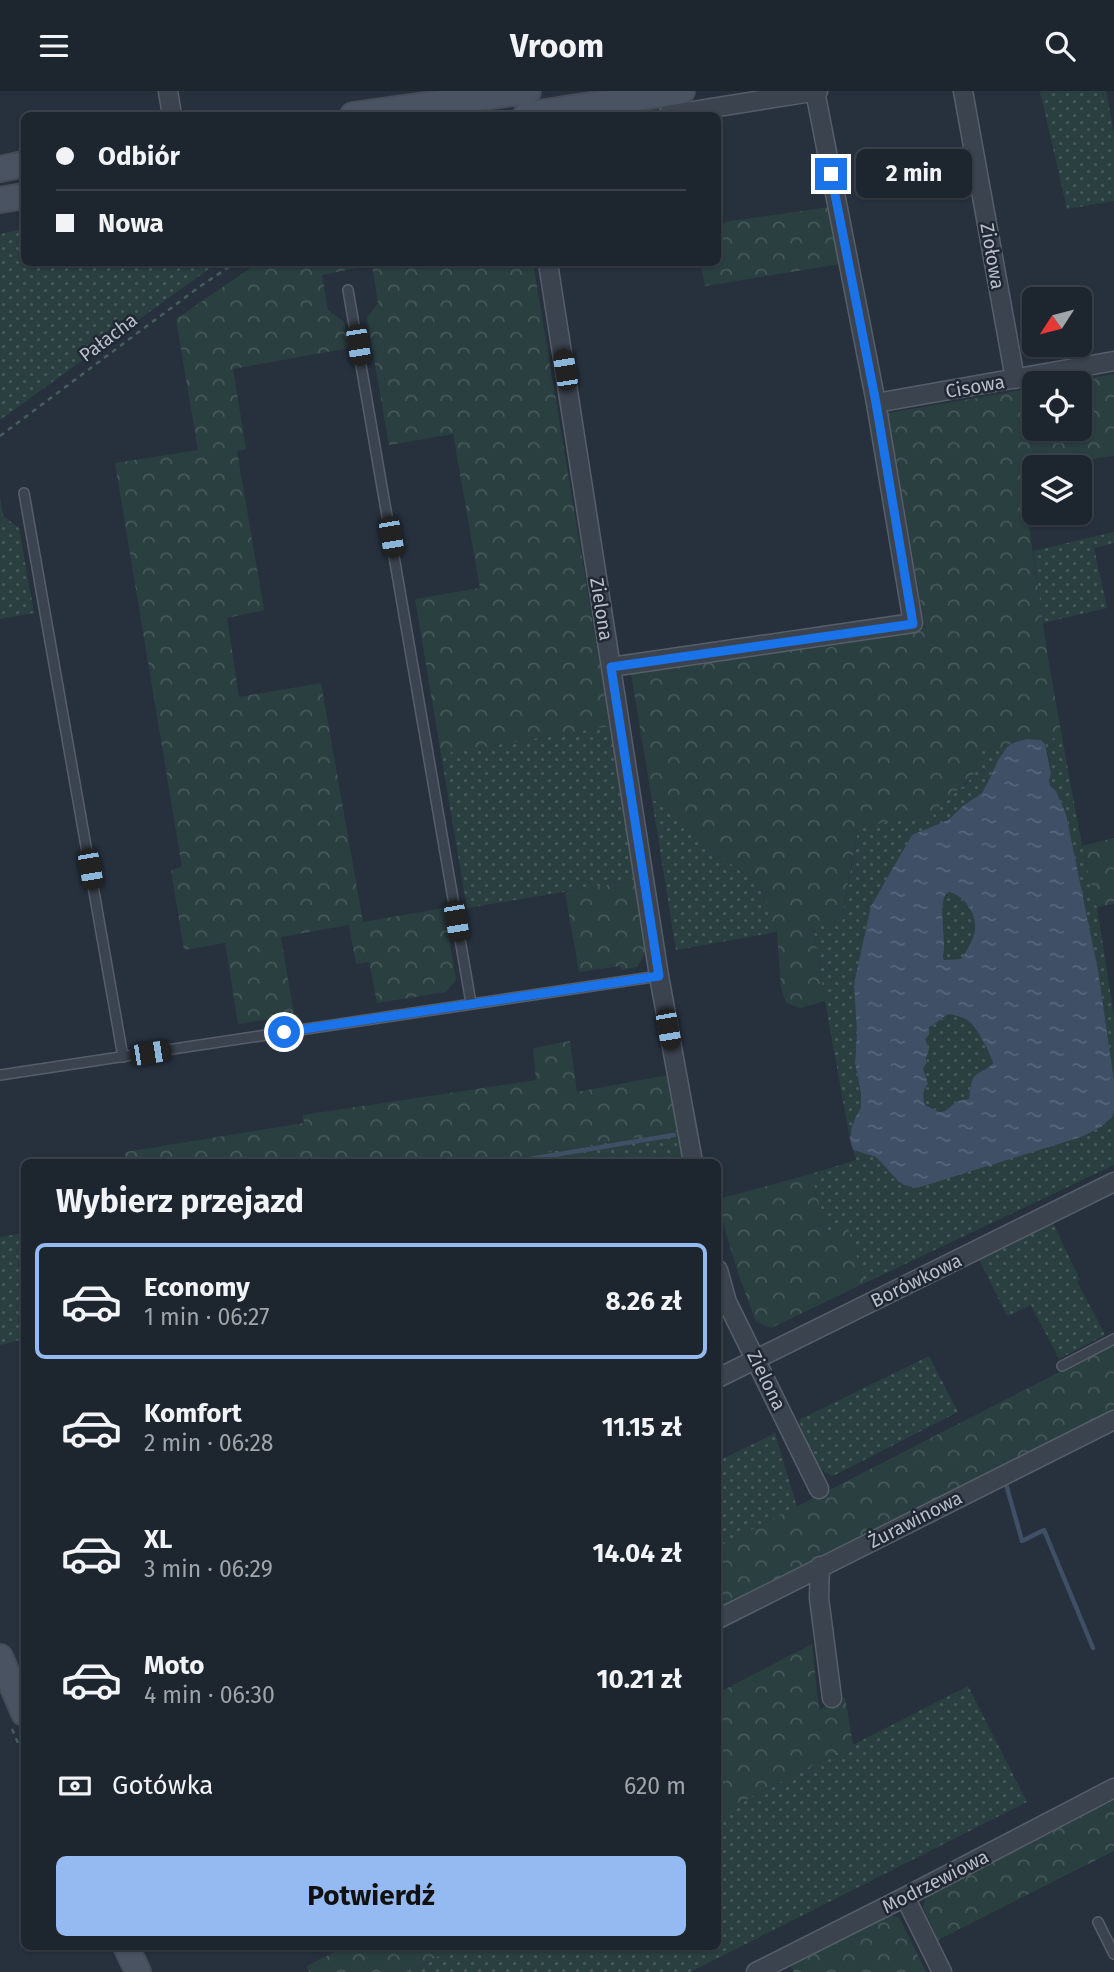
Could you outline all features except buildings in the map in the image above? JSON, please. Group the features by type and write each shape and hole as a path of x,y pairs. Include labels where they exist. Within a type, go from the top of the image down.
{"main road":[{"path":"375,112 528,91"},
{"path":"546,112 682,91"},
{"path":"0,169 21,165"},
{"path":"0,200 21,196"},
{"path":"0,1657 21,1706"},
{"path":"128,1950 138,1972"}],"street":[{"path":"168,91 172,112"},
{"path":"611,667 913,624 876,403 817,91 687,112"},
{"name":"Ziołowa","path":"963,91 1016,379"},
{"name":"Zielona","path":"548,266 659,976 692,1159"},
{"name":"Cisowa","path":"876,403 1114,361"},
{"name":"Borówkowa","path":"721,1376 1114,1182"},
{"name":"Zielona","path":"721,1281 727,1302 819,1489"},
{"name":"Żurawinowa","path":"721,1617 1114,1420"},
{"path":"820,1566 819,1598 832,1697"},
{"name":"Modrzewiowa","path":"756,1972 1114,1788"},
{"path":"905,1897 942,1972"}],"lane":[{"path":"348,290 471,1003"},
{"path":"24,493 123,1057"},
{"path":"0,1075 659,976"},
{"path":"1062,1366 1114,1339"},
{"path":"1098,1922 1114,1954"}],"path":[{"name":"Pałacha","path":"0,436 230,266"}],"green space":[{"path":"1040,91 1106,91 1114,134 1114,201 1067,209"},
{"path":"829,207 840,264 705,286 701,266 721,266 721,223"},
{"path":"21,230 21,266 213,266 0,420 0,234"},
{"path":"254,266 367,266 322,275 328,310 344,322 349,348 233,369 246,449 237,451 264,610 227,618 239,697 321,683 363,922 444,908 456,980 446,992 377,1003 369,962 356,964 349,925 281,937 294,1015 238,1024 225,943 184,950 171,870 182,867 115,463 198,450 176,319"},
{"path":"372,266 533,266 610,726 441,754 415,599 480,588 453,434 389,445 367,318 378,303"},
{"path":"1114,374 1114,456 1092,459 1092,455 1022,455 1022,525 1029,525 1062,737 1027,739 1007,747 979,751 975,773 940,805 934,815 858,827 842,922 813,928 825,1001 800,1008 786,1003 781,987 777,932 759,882 744,874 698,838 671,806 652,800 631,674 925,628 888,413 1022,390 1022,441 1092,441 1092,378"},
{"path":"0,497 3,516 19,528 34,613 0,619"},
{"path":"1114,532 1114,543 1094,548 1107,608 1043,623 1033,551"},
{"path":"610,726 637,880 467,908 441,754"},
{"path":"1062,737 1082,846 1097,907 1114,1016 1114,1080 1098,970 1066,814 1049,780 1049,758 1041,740"},
{"path":"1007,747 982,793 948,820 912,836 898,863 857,1032 855,1063 861,1107 852,1125 850,1140 813,927 842,922 858,826 934,815 953,793 968,783 978,751"},
{"path":"652,800 671,806 698,838 744,874 759,882 777,932 676,950"},
{"path":"1114,838 1114,904 1097,907 1082,846"},
{"path":"637,880 648,949 637,967 621,970 620,966 579,972 565,892"},
{"path":"949,892 968,905 975,922 973,938 962,959 944,960 943,957 942,909 945,894"},
{"path":"951,1014 971,1023 993,1063 974,1079 969,1099 957,1101 945,1111 939,1112 924,1102 924,1091 928,1083 923,1073 927,1063 925,1039 929,1027"},
{"path":"570,1041 577,1092 668,1075 677,1131 504,1159 126,1159 125,1152 304,1123 303,1115 536,1080 533,1048"},
{"path":"1114,1111 1114,1165 865,1283 847,1226 827,1232 811,1174 856,1160 853,1150 876,1157 898,1181 1081,1137 1105,1124"},
{"path":"677,1131 682,1159 504,1159"},
{"path":"811,1174 827,1232 847,1225 865,1283 771,1328 756,1322 721,1216 721,1198"},
{"path":"1053,1223 1080,1280 1077,1281 1105,1335 1059,1359 1031,1305 1007,1316 979,1259"},
{"path":"21,1234 21,1340 0,1345 0,1237"},
{"path":"1114,1344 1114,1413 721,1612 721,1545"},
{"path":"929,1356 958,1412 833,1476 819,1467 810,1453 799,1420"},
{"path":"775,1433 797,1507 721,1545 721,1460"},
{"path":"812,1644 819,1710 845,1697 853,1745 721,1812 721,1691"},
{"path":"968,1686 1027,1802 690,1972 407,1972 450,1950 721,1950 721,1812"},
{"path":"1114,1797 1114,1851 938,1940 923,1907 927,1892"},
{"path":"884,1915 899,1917 926,1972 794,1972 789,1962"},
{"path":"339,1950 450,1950 407,1972 309,1972 307,1966"}],"water":[{"path":"1027,739 1041,740 1045,744 1051,773 1050,785 1056,791 1066,814 1098,970 1114,1080 1114,1111 1112,1117 1101,1127 1081,1137 917,1188 904,1185 876,1157 853,1150 850,1140 852,1125 861,1107 855,1063 857,1032 854,984 871,906 912,835 948,820 982,793 998,760 1007,747","holes":["949,892 968,905 975,928 971,942 961,959 944,960 942,910 945,895","951,1014 971,1023 993,1063 975,1076 969,1099 957,1101 945,1111 939,1112 925,1105 924,1100 924,1091 928,1084 923,1068 927,1063 929,1049 925,1039 929,1035 929,1027"]}],"waterway":[{"path":"530,1159 674,1135"},
{"path":"1006,1484 1022,1541 1044,1530 1093,1648"}],"route":[{"path":"284,1032 659,976 611,667 913,624 876,403 831,174"}]}
